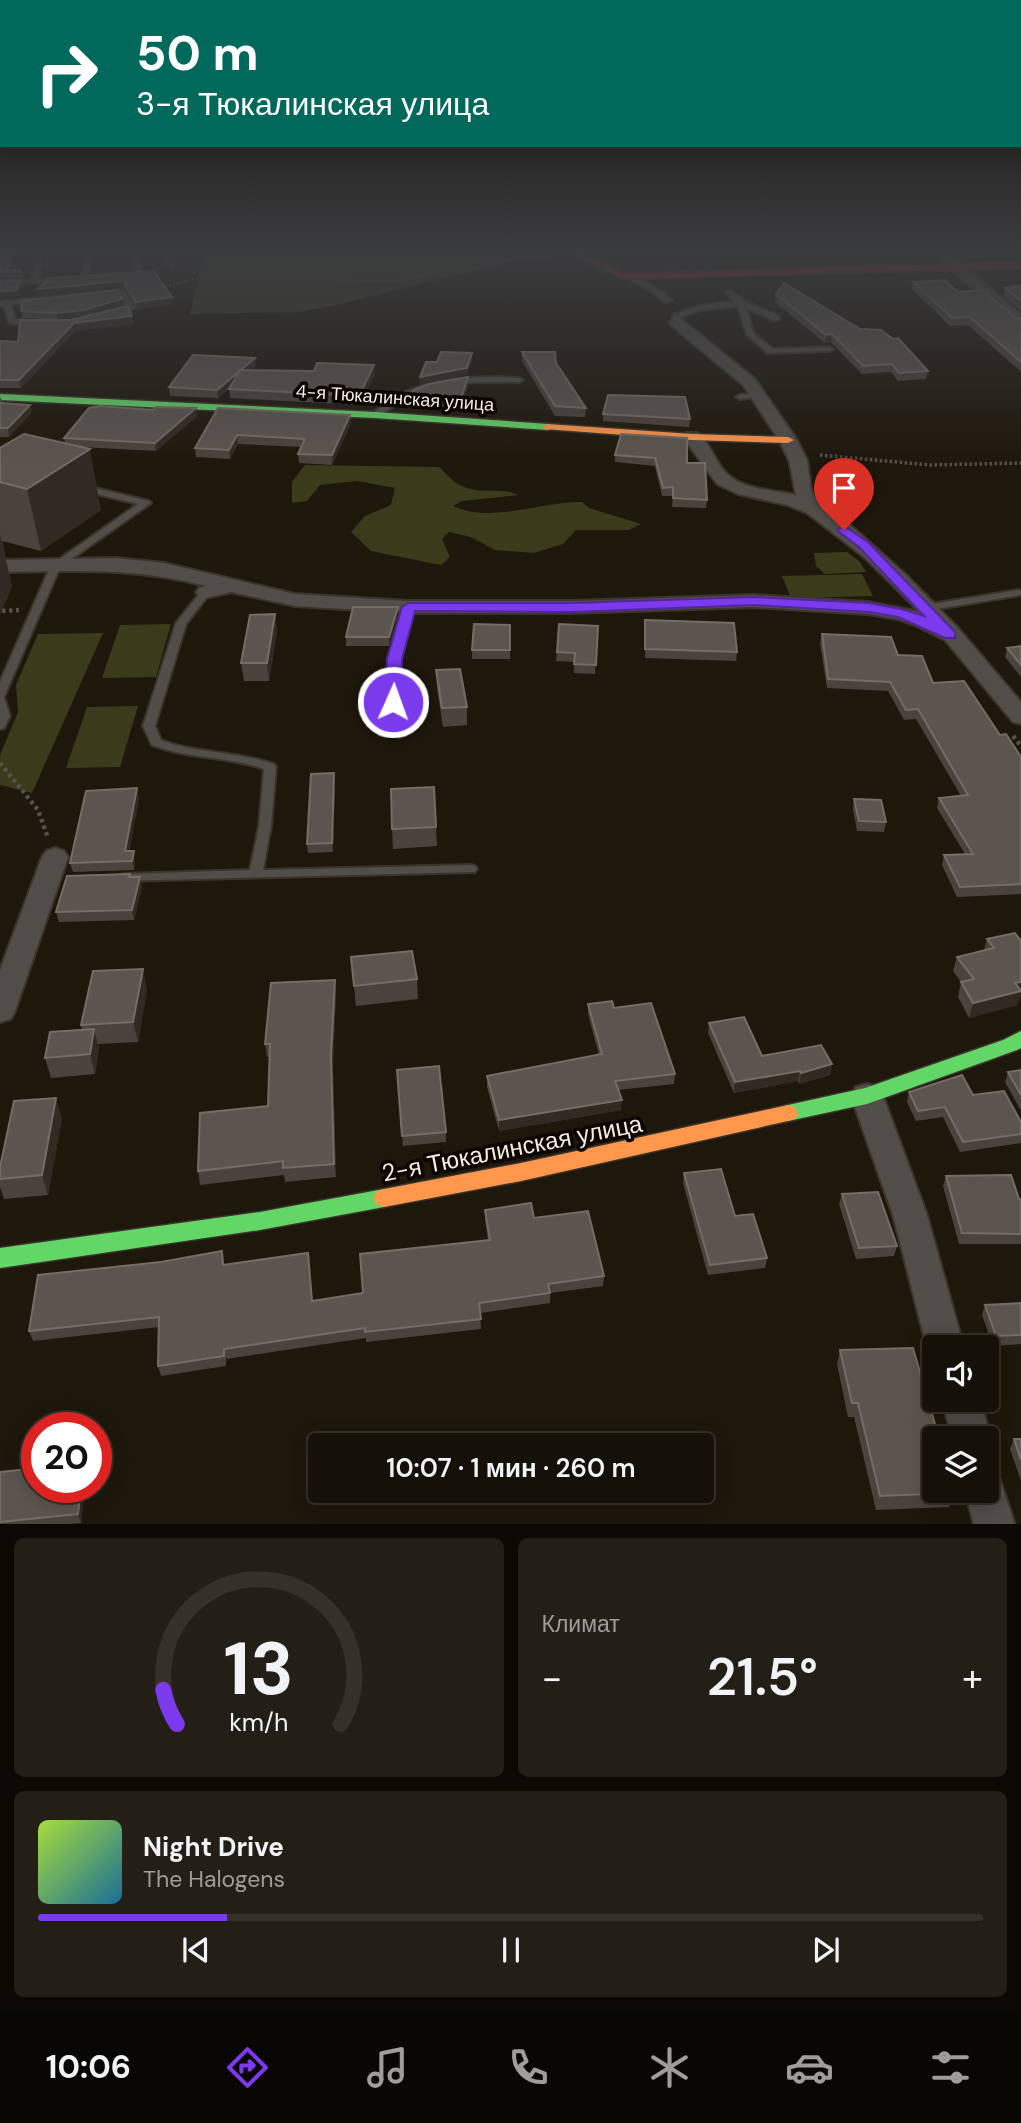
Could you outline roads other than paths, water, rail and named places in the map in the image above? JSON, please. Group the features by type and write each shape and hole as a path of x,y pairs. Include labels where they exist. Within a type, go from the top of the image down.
{"street":[{"path":"678,323 700,344 726,361 749,382 791,445 798,460 802,488 810,507"},
{"name":"4-я Тюкалинская улица","path":"0,397 375,415 791,445"},
{"path":"692,438 706,449 720,478 740,488 810,507 863,544 964,648 1021,717"},
{"path":"0,566 116,564 164,569 295,600 409,607 572,607 753,601 869,608 901,613 950,635"},
{"path":"205,592 231,586"},
{"path":"0,1011 54,873"},
{"name":"2-я Тюкалинская улица","path":"1,1264 260,1221 508,1174 867,1096 1010,1045 1021,1038"},
{"path":"867,1096 910,1215 943,1335"},
{"path":"989,1503 995,1524"}],"lane":[{"path":"20,323 39,324"},
{"path":"747,323 751,335 771,351 828,349"},
{"path":"375,415 401,397 433,383 466,378 519,380"},
{"path":"740,397 758,395"},
{"path":"0,725 4,716 0,697 55,565 146,503 70,485"},
{"path":"205,592 181,623 149,726 156,742 173,750 252,759 270,767 265,827 256,873"},
{"path":"925,608 1018,593"},
{"path":"393,702 394,659 409,607"},
{"path":"103,879 470,869"}]}
